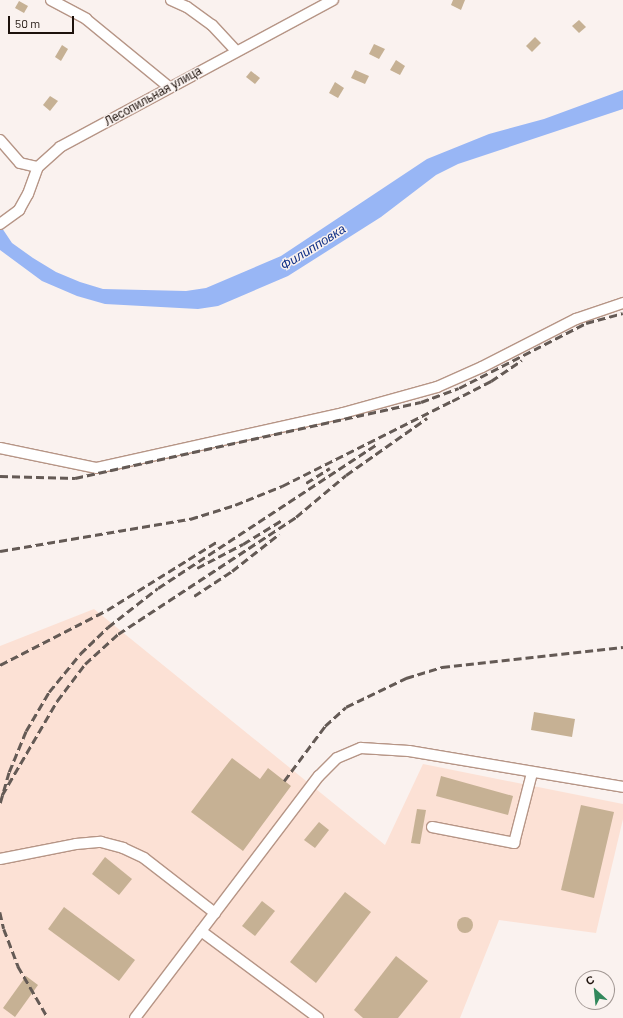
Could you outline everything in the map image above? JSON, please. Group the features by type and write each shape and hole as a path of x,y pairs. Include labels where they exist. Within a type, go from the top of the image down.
{"street":[{"path":"51,0 86,20 170,87"},
{"path":"171,0 187,7 212,24 236,50"},
{"name":"Лесопильная улица","path":"2,223 19,210 28,194 38,167 60,147 317,4 332,0"},
{"path":"0,140 20,163 38,167"},
{"path":"0,448 97,468 343,413 437,387 482,367 576,319 623,303"},
{"path":"134,1018 319,776 337,758 361,748 409,751 532,773 623,787"},
{"path":"432,827 514,843 532,773"},
{"path":"0,859 76,844 101,842 144,858 215,913"},
{"path":"201,931 318,1018"}],"shaded area":[{"path":"94,609 385,845 423,764 623,804 623,819 596,933 499,920 460,1018 0,1018 0,646"}],"water":[{"name":"Филипповка","path":"623,90 623,109 458,164 436,175 381,217 288,276 218,306 198,309 105,304 77,296 42,281 0,250 0,225 12,243 33,258 56,272 80,282 103,289 186,291 206,288 281,256 427,159 489,134 544,119"}],"building":[{"path":"453,0 465,0 461,10 451,5"},
{"path":"19,1 28,6 24,13 15,8"},
{"path":"579,20 586,27 579,33 572,26"},
{"path":"535,37 541,43 532,52 526,46"},
{"path":"374,44 385,49 379,59 369,54"},
{"path":"62,45 68,49 61,61 55,57"},
{"path":"396,60 405,66 400,75 390,70"},
{"path":"355,70 369,76 365,84 351,78"},
{"path":"251,71 260,78 255,84 246,77"},
{"path":"335,82 344,88 338,98 329,93"},
{"path":"50,96 58,101 50,111 43,105"},
{"path":"534,712 575,719 572,737 531,730"},
{"path":"232,758 260,779 268,768 291,786 243,851 191,812"},
{"path":"441,776 513,796 508,815 436,796"},
{"path":"581,805 614,812 594,898 561,890"},
{"path":"417,809 426,810 420,844 411,843"},
{"path":"319,822 329,830 315,848 304,840"},
{"path":"105,857 132,879 119,895 92,874"},
{"path":"345,892 371,912 316,983 290,962"},
{"path":"262,901 275,911 255,936 242,926"},
{"path":"64,907 135,960 119,981 48,929"},
{"path":"465,917 472,922 473,925 468,932 465,933 458,928 457,925 462,918"},
{"path":"396,956 428,981 398,1018 363,1018 354,1010"},
{"path":"26,976 38,985 15,1017 3,1008"}],"railway":[{"path":"0,476 75,478 421,402 459,388 586,323 623,313"},
{"path":"0,551 190,519 235,505 282,486 452,401 491,381 522,360"},
{"path":"2,795 57,701 85,664 118,634 296,517 346,475 427,418"},
{"path":"0,803 9,772 26,731 49,692 80,654 108,627 158,588 377,444"},
{"path":"306,483 330,468"},
{"path":"197,568 243,544 282,520"},
{"path":"194,596 232,571 279,534"},
{"path":"0,665 107,610 218,541"},
{"path":"284,781 325,726 346,707 406,678 442,667 623,647"},
{"path":"0,912 4,929 18,966 48,1018"}]}
